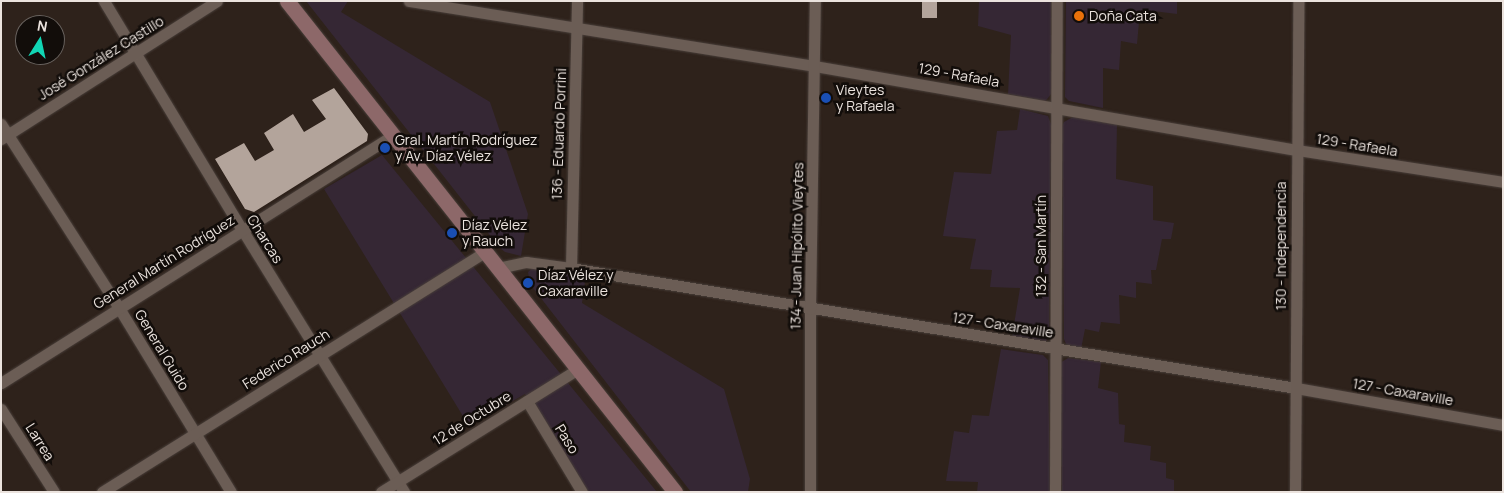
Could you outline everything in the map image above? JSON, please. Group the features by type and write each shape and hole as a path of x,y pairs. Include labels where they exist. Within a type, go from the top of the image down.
{"main road":[{"path":"287,1 675,492"}],"street":[{"name":"Charcas","path":"104,1 243,232 404,492"},
{"name":"José González Castillo","path":"5,137 218,1"},
{"name":"129 - Rafaela","path":"409,1 815,66 1297,150 1503,182"},
{"name":"136 - Eduardo Porrini","path":"571,268 577,1"},
{"name":"134 - Juan Hipólito Vieytes","path":"810,492 810,309 815,1"},
{"name":"132 - San Martín","path":"1054,492 1057,1"},
{"name":"130 - Independencia","path":"1295,492 1298,1"},
{"name":"General Guido","path":"1,124 5,137 119,308 231,492"},
{"name":"General Martín Rodríguez","path":"1,383 243,232 393,135"},
{"name":"Federico Rauch","path":"102,492 486,252"},
{"name":"127 - Caxaraville","path":"498,268 526,262 571,268 1296,388 1503,425"},
{"name":"12 de Octubre","path":"381,492 578,369"},
{"name":"Paso","path":"526,401 582,492"},
{"name":"Larrea","path":"1,408 54,492"}],"shaded area":[{"path":"306,1 348,1 341,12 490,102 528,214 521,256 505,252 500,248"},
{"path":"979,1 1051,1 1051,94 1045,101 1008,94 1011,35 978,26"},
{"path":"1066,1 1177,1 1177,14 1153,11 1152,24 1139,22 1137,44 1121,41 1119,70 1103,68 1103,108 1069,101 1065,97"},
{"path":"1020,109 1048,116 1051,124 1049,335 1046,341 1012,337 1020,288 990,287 992,270 970,269 976,239 943,236 954,172 991,174 997,131 1017,130"},
{"path":"1073,117 1117,124 1116,179 1153,186 1153,220 1174,223 1171,239 1162,239 1156,270 1151,270 1152,284 1136,282 1136,298 1119,295 1120,324 1101,322 1099,332 1085,329 1081,349 1066,344 1064,339 1062,126 1064,122"},
{"path":"382,155 657,492 587,492 525,394 469,426 324,189"},
{"path":"534,267 586,275 582,303 724,389 750,479 748,492 691,492 530,284 528,272"},
{"path":"1001,349 1043,355 1048,360 1050,492 977,492 978,482 946,481 954,431 969,433 972,415 989,416"},
{"path":"1068,358 1101,362 1098,388 1118,393 1119,424 1125,425 1124,442 1151,446 1150,460 1166,463 1166,478 1174,480 1174,492 1062,492 1060,363"}],"building":[{"path":"922,1 937,1 937,18 922,18"},
{"path":"334,88 368,134 367,141 254,212 245,209 215,159 244,143 255,161 274,150 264,133 293,114 304,132 326,119 312,100"}],"place":[{"name":"Doña Cata","path":"1079,16"},
{"name":"Vieytes y Rafaela","path":"826,98"},
{"name":"Gral. Martín Rodríguez y Av. Díaz Vélez","path":"385,148"},
{"name":"Díaz Vélez y Rauch","path":"452,233"},
{"name":"Díaz Vélez y Caxaraville","path":"528,283"}]}
